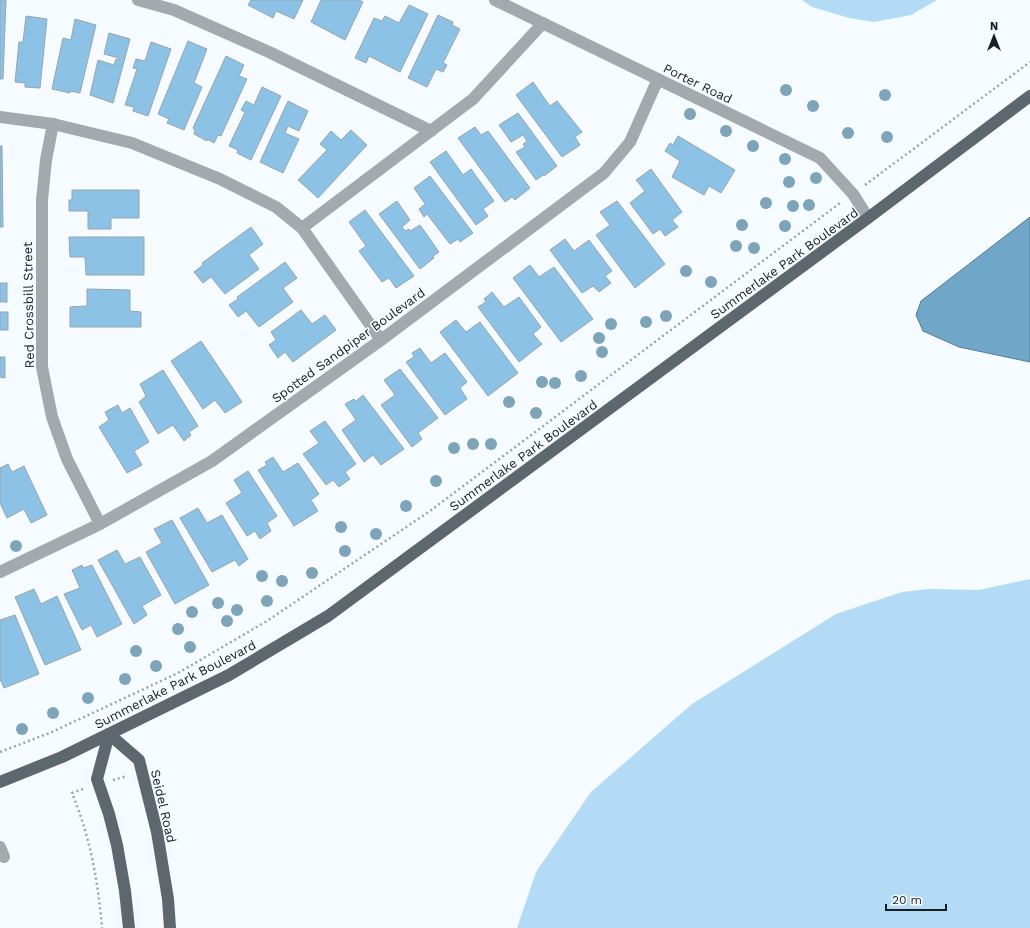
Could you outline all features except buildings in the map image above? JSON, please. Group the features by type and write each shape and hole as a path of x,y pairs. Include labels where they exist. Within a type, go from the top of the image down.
{"main road":[{"name":"Summerlake Park Boulevard","path":"0,782 62,756 229,675 328,616 868,218 1030,96"},
{"path":"109,734 97,779 109,814 117,845 125,891 129,928"},
{"name":"Seidel Road","path":"109,734 138,760 157,832 168,899 170,928"}],"street":[{"path":"138,0 174,10 269,52 431,131"},
{"name":"Porter Road","path":"495,0 820,158 853,194 868,218"},
{"path":"302,228 473,100 543,23"},
{"name":"Spotted Sandpiper Boulevard","path":"0,572 100,524 212,460 381,340 604,173 630,142 658,79"},
{"path":"0,117 53,124 132,143 220,179 276,207 302,228 381,340"},
{"name":"Red Crossbill Street","path":"53,124 46,160 42,200 42,367 52,417 67,458 100,524"}],"path":[{"path":"0,752 52,732 178,673 266,621 430,511 1030,62"}],"shaded area":[{"path":"802,0 937,0 911,15 874,22 849,18 812,7"},
{"path":"1030,217 1030,362 959,347 923,331 916,315 921,301"},
{"path":"1030,579 1030,928 517,928 536,872 591,792 692,704 836,614 902,592 929,589 979,590"}]}
